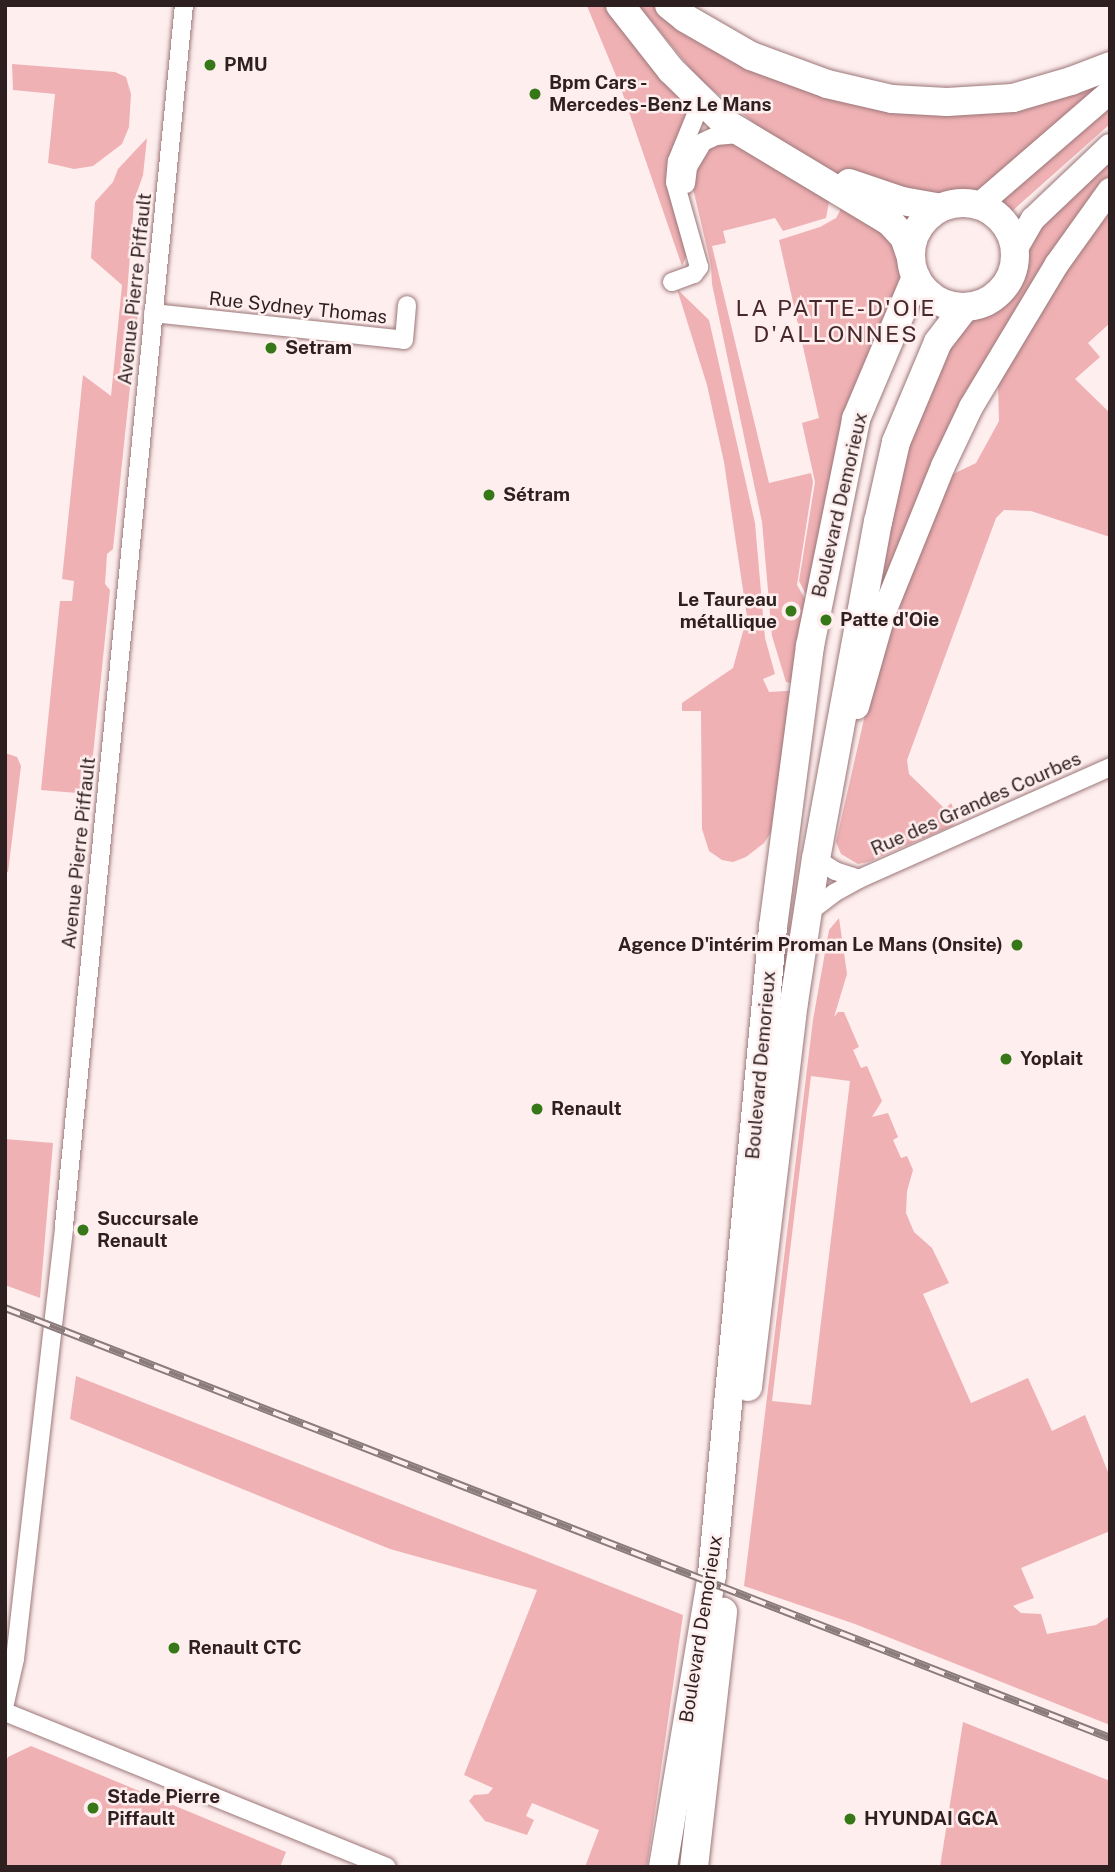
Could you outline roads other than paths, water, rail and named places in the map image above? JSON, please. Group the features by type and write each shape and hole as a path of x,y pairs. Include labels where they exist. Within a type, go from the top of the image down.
{"main road":[{"path":"620,5 671,70 739,134 889,221 904,237 913,267 936,300 965,307 986,302 1003,289 1013,271 1015,250 1008,227 992,211 979,205 959,203 940,208 924,220 919,229 913,267"},
{"path":"638,5 699,79 769,135 849,183 902,201 940,208"},
{"path":"669,5 751,56 827,84 892,99 947,102 1013,98 1072,81 1110,66"},
{"path":"979,205 1110,92"},
{"path":"1015,250 1033,219 1110,146"},
{"path":"794,1002 817,906 819,862 866,666 943,466 971,407 1050,276 1110,190"},
{"name":"Boulevard Demorieux","path":"663,1867 712,1574 774,927 810,646 856,419 913,267"},
{"name":"Boulevard Demorieux","path":"694,1867 794,1002 878,522 897,442 938,342 965,307"}],"street":[{"name":"Avenue Pierre Piffault","path":"5,1703 15,1659 64,1226 184,5"},
{"path":"672,282 694,274 699,267 677,192 676,171 697,112 698,96"},
{"path":"688,223 686,174 695,152 711,138 739,134"},
{"name":"Rue Sydney Thomas","path":"153,313 404,340 407,305"},
{"name":"Rue des Grandes Courbes","path":"817,906 834,893 859,880 1110,767"},
{"name":"Rue des Grandes Courbes","path":"819,862 859,880"},
{"path":"5,1712 387,1867"}],"railway":[{"path":"5,1308 1110,1738"}],"place":[{"name":"PMU","path":"210,65"},
{"name":"Bpm Cars - Mercedes-Benz Le Mans","path":"535,94"},
{"name":"Setram","path":"271,348"},
{"name":"Sétram","path":"489,495"},
{"name":"Le Taureau métallique","path":"791,611"},
{"name":"Patte d'Oie","path":"826,620"},
{"name":"Agence D'intérim Proman Le Mans (Onsite)","path":"1017,945"},
{"name":"Yoplait","path":"1006,1059"},
{"name":"Renault","path":"537,1109"},
{"name":"Succursale Renault","path":"83,1230"},
{"name":"Renault CTC","path":"174,1648"},
{"name":"Stade Pierre Piffault","path":"93,1808"},
{"name":"HYUNDAI GCA","path":"850,1819"}],"district":[{"name":"LA PATTE-D'OIE D'ALLONNES","path":"836,321"}]}
